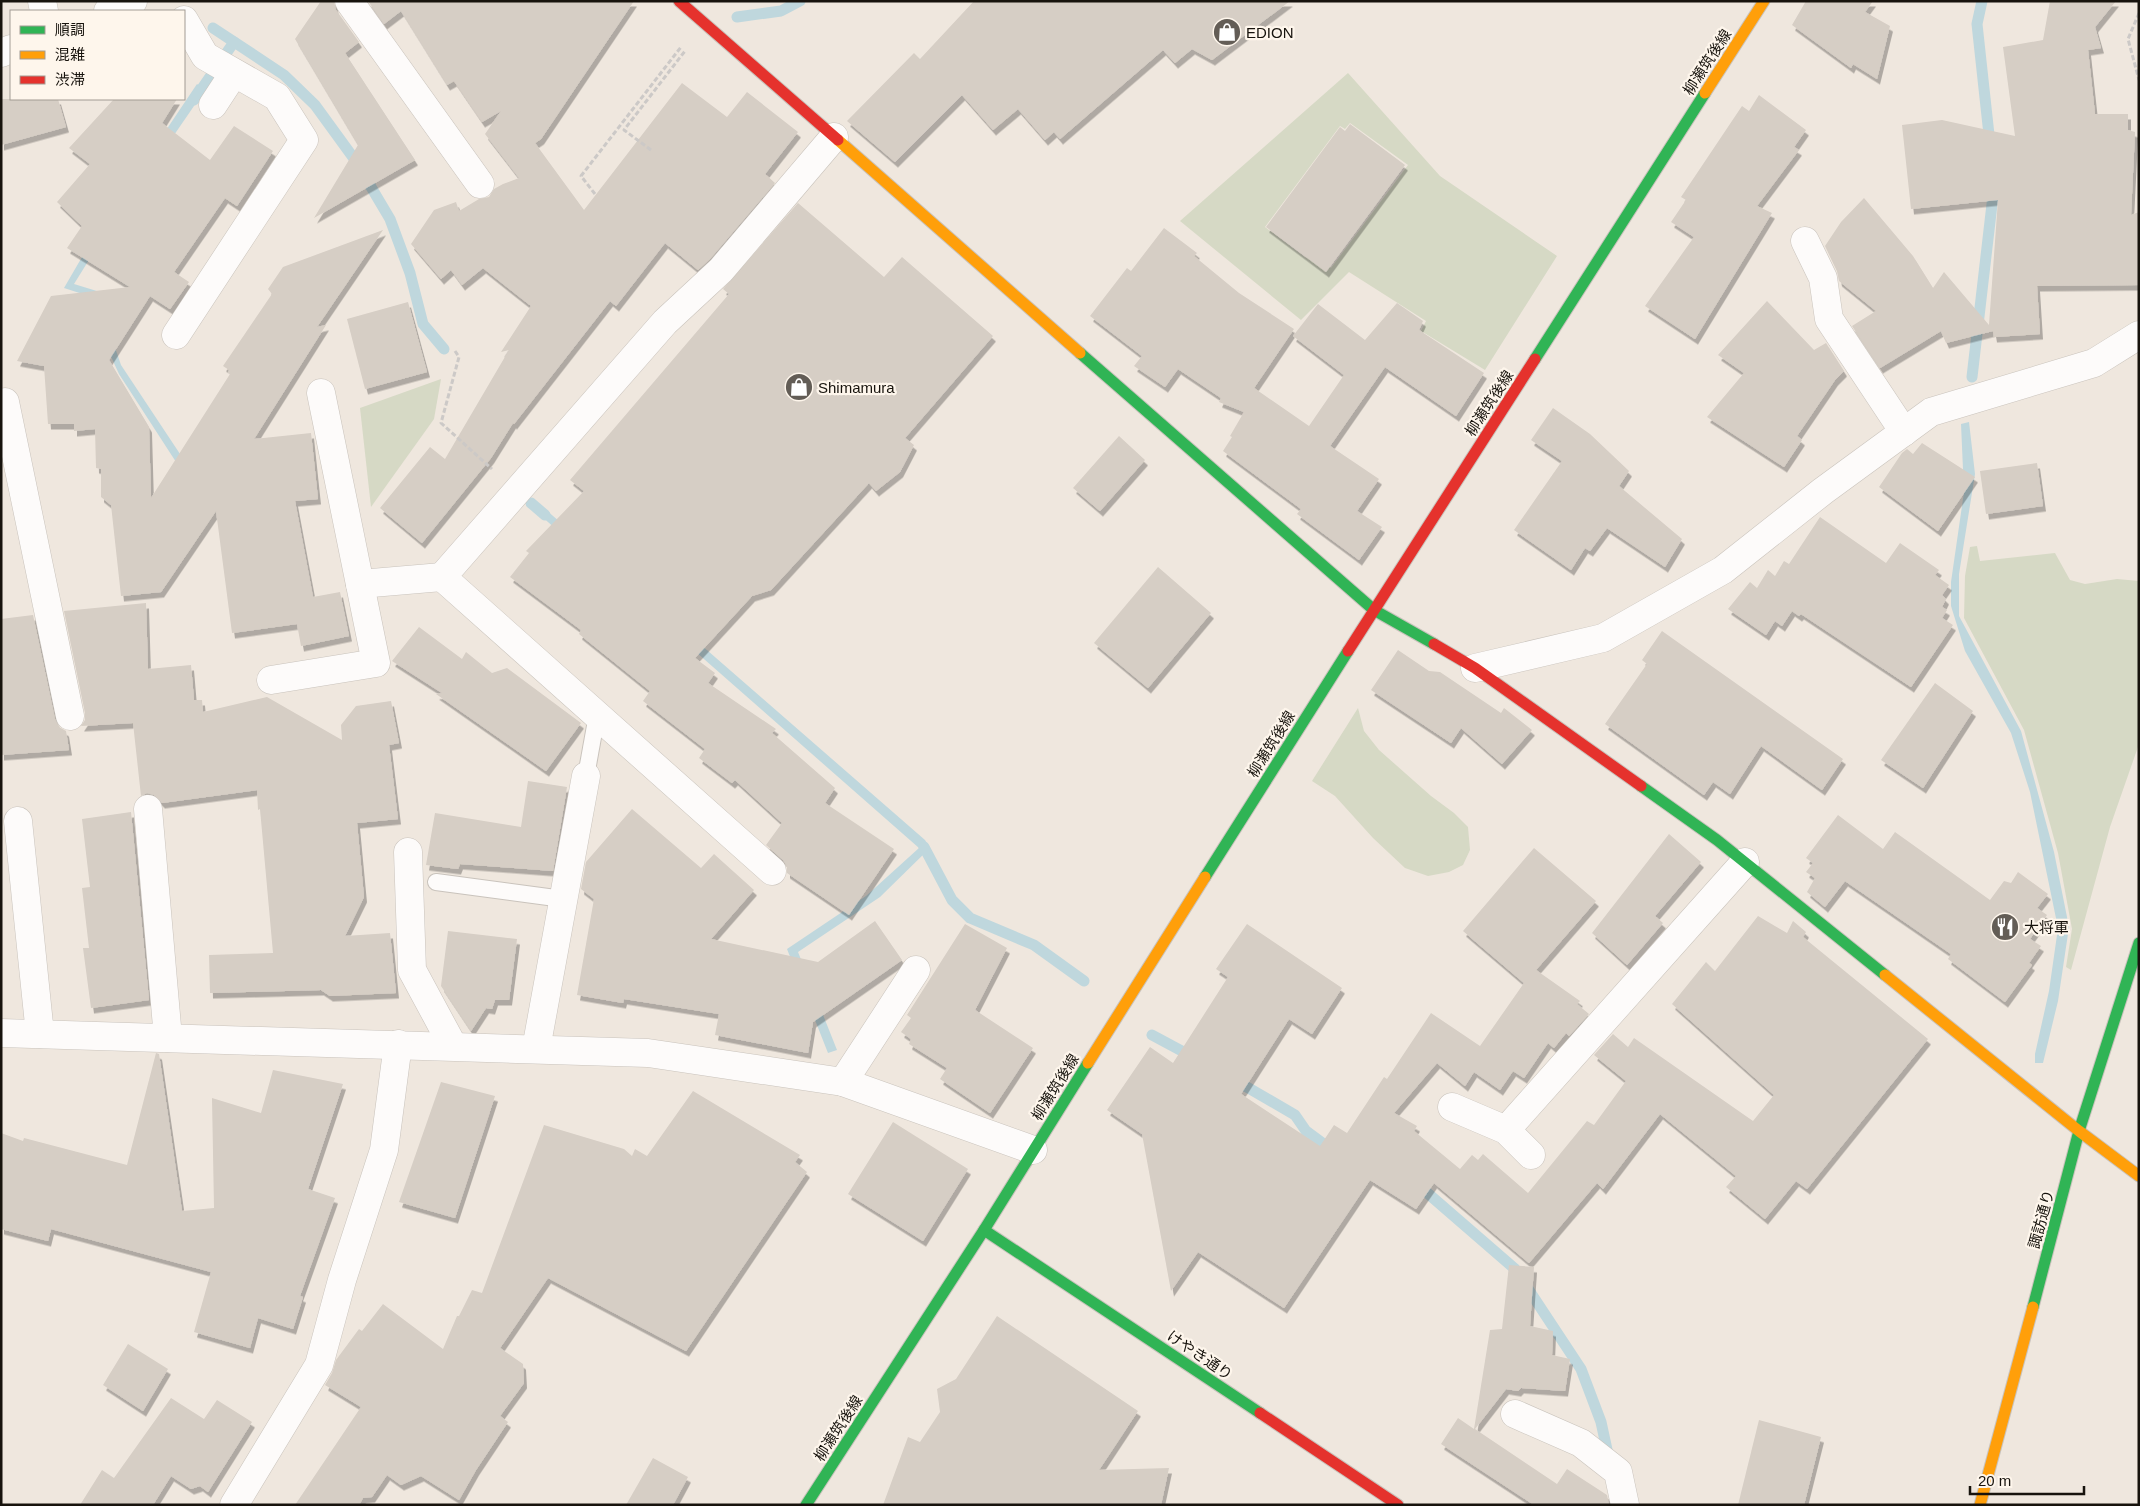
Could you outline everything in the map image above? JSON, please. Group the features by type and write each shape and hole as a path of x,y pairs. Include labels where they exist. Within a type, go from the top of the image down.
{"street":[{"path":"110,10 133,1"},
{"path":"349,1 480,184"},
{"path":"679,1 1374,610 1475,668 1718,840 2080,1131 2139,1176"},
{"name":"柳瀬筑後線","path":"806,1505 984,1230 1374,610 1764,1"},
{"path":"176,335 304,140 277,97 205,56 185,22"},
{"path":"213,105 234,73"},
{"path":"360,584 442,577 665,322 721,270 834,137"},
{"path":"1805,240 1823,278 1828,319 1904,432"},
{"path":"1475,668 1603,638 1723,570 1823,491 1932,412 2094,363 2139,335"},
{"path":"271,680 376,663 321,393"},
{"path":"1,403 4,402 70,716"},
{"path":"442,577 772,870"},
{"path":"536,1049 586,776"},
{"path":"148,809 168,1038"},
{"path":"18,822 40,1034"},
{"path":"408,852 412,970 453,1046"},
{"path":"1506,1130 1745,862"},
{"name":"諏訪通り","path":"1980,1505 2080,1131 2139,943"},
{"path":"842,1082 916,970"},
{"path":"1,1032 648,1052 842,1082 1033,1150"},
{"path":"234,1505 319,1365 342,1280 384,1150 398,1044"},
{"path":"1452,1107 1506,1130 1531,1155"},
{"name":"けやき通り","path":"984,1230 1398,1505"},
{"path":"1515,1414 1581,1443 1618,1472 1625,1505"}],"lane":[{"path":"586,776 597,715"},
{"path":"436,882 563,899"}],"path":[{"path":"2139,12 2128,39 2139,80"},
{"path":"595,194 581,176 684,43"},
{"path":"651,150 624,130 689,46"},
{"path":"456,350 459,357 441,423 516,491"}],"green space":[{"path":"1348,73 1440,176 1557,256 1485,370 1421,331 1426,321 1349,272 1301,320 1180,221","holes":["1350,123 1408,165 1331,268 1311,253 1306,258 1265,227 1340,126 1345,129"]},
{"path":"441,379 434,419 371,507 360,408"},
{"path":"1977,546 1980,561 2055,553 2070,580 2085,584 2117,579 2139,581 2139,744 2110,827 2071,970 2066,967 2072,929 2058,853 2024,730 1964,618 1965,576 1970,547"},
{"path":"1358,708 1364,731 1379,750 1468,827 1470,850 1463,865 1449,872 1428,876 1405,868 1373,838 1335,796 1312,781"}],"water":[{"path":"197,84 205,90 97,247 74,284 100,292 109,330 121,365 180,454 176,462 119,374 108,350 95,298 64,288 89,245"},
{"path":"1969,422 1975,474 1959,574 1959,616 2021,731 2054,852 2069,927 2058,1001 2043,1063 2035,1063 2035,1054 2049,991 2058,928 2030,792 2011,733 1965,651 1951,606 1951,582 1964,492 1961,424"},
{"path":"537,502 925,840 930,848 880,897 798,952 837,1050 828,1053 787,949 866,896 919,848 532,508"}],"building":[{"path":"321,1 334,1 336,10 359,42 345,53 415,160 314,218 358,145 295,39"},
{"path":"368,1 634,1 541,139 535,143 584,210 682,83 727,117 747,92 798,132 765,174 775,183 710,259 698,270 665,243 616,306 610,301 513,423 491,458 422,543 380,508 430,447 445,459 509,350 501,352 531,306 483,268 462,285 451,270 441,279 411,244 434,210 456,202 459,211 479,199 489,197 494,189 503,184 519,178 485,134 501,111 482,122 454,81 447,85 401,11 384,24"},
{"path":"974,1 1290,1 1212,60 1192,49 1175,63 1163,50 1060,139 1054,132 1045,140 1018,109 993,130 962,95 895,162 847,121 914,53 920,59"},
{"path":"1806,1 1873,1 1865,12 1890,26 1877,79 1853,64 1851,68 1792,25"},
{"path":"2050,1 2116,1 2095,27 2101,48 2088,50 2095,114 2128,114 2128,130 2135,132 2131,215 2139,212 2139,285 2037,286 2040,334 1994,337 1993,331 1946,343 1941,331 1880,368 1852,326 1876,311 1839,281 1837,271 1825,246 1841,222 1864,198 1913,256 1933,288 1944,272 1989,325 1998,200 1911,209 1902,125 1942,120 2015,136 2003,47 2043,40"},
{"path":"1759,95 1806,130 1794,147 1799,150 1757,206 1772,213 1695,339 1645,306 1694,237 1671,222 1686,200 1681,197 1742,106 1749,111"},
{"path":"1,99 58,100 66,127 1,145"},
{"path":"113,100 176,100 162,123 210,160 234,126 273,151 237,206 225,198 174,272 189,282 170,309 150,296 109,360 149,427 151,498 230,374 228,373 229,370 223,366 272,294 268,289 283,267 383,230 317,327 326,325 254,439 311,433 318,499 295,501 313,597 340,592 349,636 301,646 297,624 232,633 216,511 161,592 121,596 111,505 101,497 101,469 96,468 95,429 74,431 74,424 48,424 44,366 17,361 51,296 130,287 67,248 82,226 57,202 90,164 69,148"},
{"path":"1350,124 1405,165 1326,272 1266,227 1340,127 1345,131"},
{"name":"Shimamura","path":"798,203 884,277 902,257 993,336 905,438 914,445 900,472 876,491 869,483 771,590 752,596 695,658 715,673 708,683 776,729 772,733 835,788 825,803 894,849 849,915 787,873 787,866 783,860 766,845 782,823 735,780 732,783 699,758 705,749 643,701 650,691 579,634 581,630 510,577 529,553 526,551 584,491 570,480 729,294 723,289"},
{"path":"1164,228 1197,253 1194,256 1239,293 1294,329 1254,388 1309,426 1344,375 1293,336 1318,304 1365,340 1397,303 1423,321 1419,330 1484,373 1456,416 1385,367 1330,446 1379,479 1357,511 1382,527 1359,560 1297,514 1301,509 1223,451 1244,412 1219,402 1221,398 1178,369 1165,387 1134,366 1142,356 1090,316 1127,268 1131,271"},
{"path":"1767,301 1814,350 1826,343 1844,371 1835,380 1797,436 1802,440 1784,467 1707,417 1744,373 1718,355"},
{"path":"408,302 427,372 365,389 347,319"},
{"path":"1553,408 1590,434 1629,471 1619,486 1682,539 1665,567 1607,528 1590,551 1585,548 1571,570 1514,530 1562,461 1531,440"},
{"path":"1119,436 1145,460 1100,511 1073,488"},
{"path":"1922,443 1975,477 1938,531 1879,487 1902,453 1907,449 1913,454"},
{"path":"2037,463 2043,506 1986,514 1980,471"},
{"path":"1820,517 1886,563 1900,543 1939,570 1935,575 1949,585 1942,595 1946,599 1942,607 1947,610 1942,618 1953,625 1911,687 1801,614 1799,616 1792,611 1782,626 1775,621 1766,635 1728,609 1750,582 1757,588 1768,570 1775,576 1784,561 1789,564"},
{"path":"1158,567 1211,613 1148,688 1094,643"},
{"path":"146,603 148,669 191,665 194,700 202,700 203,712 267,697 342,740 341,725 356,706 391,701 399,743 389,745 398,819 357,823 364,897 345,936 390,933 396,993 330,996 321,990 210,993 209,955 273,953 257,790 162,803 154,795 147,793 141,796 133,723 81,726 85,720 85,713 64,611"},
{"path":"33,615 55,719 59,727 66,731 69,750 1,755 1,619"},
{"path":"419,627 462,659 466,652 492,673 507,668 581,723 546,771 436,694 442,693 392,661"},
{"path":"1662,631 1843,759 1822,790 1761,746 1730,794 1713,782 1704,795 1605,724 1647,664 1642,660"},
{"path":"1398,650 1429,671 1440,672 1501,713 1504,708 1532,730 1502,764 1461,728 1451,743 1371,690"},
{"path":"1935,683 1973,711 1923,788 1881,760"},
{"path":"528,781 567,787 553,871 460,864 458,869 426,865 435,813 521,827"},
{"path":"632,809 701,868 714,854 754,890 711,939 818,962 875,921 902,960 813,1022 808,1053 715,1035 719,1014 624,999 623,1003 577,995 594,899 581,889 586,862"},
{"path":"131,812 149,1000 91,1008 83,948 89,948 82,888 90,887 82,819"},
{"path":"1838,815 1883,849 1895,832 1990,900 2004,881 2011,883 2018,872 2048,894 2037,908 2047,915 2030,939 2041,946 2029,963 2032,965 2005,1002 1948,959 1951,954 1845,881 1825,907 1807,892 1815,878 1806,872 1813,863 1806,858"},
{"path":"1669,834 1701,862 1655,916 1663,923 1627,965 1592,933"},
{"path":"1534,848 1596,901 1536,970 1580,1001 1577,1004 1589,1014 1569,1036 1566,1033 1554,1048 1548,1043 1524,1078 1513,1071 1500,1090 1474,1072 1465,1086 1437,1063 1394,1113 1417,1126 1414,1131 1460,1169 1472,1155 1478,1160 1483,1154 1528,1193 1587,1121 1594,1125 1626,1081 1594,1055 1613,1034 1628,1047 1634,1038 1753,1121 1774,1095 1672,1004 1706,962 1715,971 1758,916 1787,933 1793,921 1806,932 1803,937 1928,1039 1807,1189 1796,1181 1765,1219 1726,1187 1736,1176 1660,1114 1603,1189 1597,1183 1529,1263 1434,1183 1416,1209 1370,1180 1284,1308 1198,1252 1171,1291 1142,1134 1107,1110 1150,1047 1173,1063 1228,977 1216,969 1247,924 1342,988 1312,1034 1289,1019 1241,1094 1320,1146 1334,1125 1347,1133 1384,1077 1387,1079 1431,1013 1480,1046 1524,983 1463,931"},
{"path":"965,924 1007,948 975,1010 1033,1048 990,1113 940,1079 947,1068 909,1044 911,1039 901,1032 911,1018 907,1015"},
{"path":"448,931 517,939 509,1000 495,1000 492,1009 486,1008 471,1031 441,986"},
{"path":"156,1053 159,1054 182,1211 214,1208 212,1098 261,1113 273,1070 343,1084 308,1189 335,1198 300,1296 303,1297 293,1329 258,1318 250,1348 194,1332 211,1272 51,1229 48,1241 1,1229 1,1133 23,1141 24,1138 127,1165"},
{"path":"441,1082 495,1096 455,1218 399,1202"},
{"path":"693,1091 800,1155 795,1162 807,1172 686,1351 548,1278 500,1348 523,1364 524,1383 500,1416 508,1422 476,1470 459,1500 421,1476 401,1485 387,1475 372,1497 363,1498 359,1505 295,1505 361,1407 325,1385 332,1373 336,1360 359,1329 362,1331 383,1304 443,1349 457,1316 459,1316 472,1290 482,1293 544,1125 624,1149 632,1156 635,1149 647,1156"},
{"path":"893,1122 968,1169 923,1241 848,1194"},
{"path":"1509,1265 1534,1267 1530,1326 1553,1331 1552,1355 1570,1359 1565,1391 1521,1388 1518,1391 1506,1389 1475,1429 1557,1484 1567,1469 1607,1495 1609,1505 1534,1505 1441,1444 1458,1418 1474,1429 1490,1330 1502,1329"},
{"path":"997,1316 1138,1411 1099,1470 1169,1468 1161,1505 883,1505 908,1437 920,1442 940,1412 937,1389 956,1379"},
{"path":"128,1344 168,1369 143,1411 103,1385"},
{"path":"171,1398 204,1419 217,1400 252,1422 208,1492 200,1486 191,1489 171,1476 153,1505 80,1505 102,1470 114,1478"},
{"path":"1759,1420 1821,1437 1804,1505 1738,1505"},
{"path":"653,1458 688,1477 673,1505 626,1505"}],"waterway":[{"path":"737,17 781,11 800,1"},
{"path":"1982,1 1977,24 1990,144"},
{"path":"213,28 284,75 315,105 355,160 390,219 410,273 423,324 444,349"},
{"path":"194,100 234,42"},
{"path":"1972,377 1994,187"},
{"path":"531,503 545,515"},
{"path":"924,847 952,900 970,918 1034,945 1084,981"},
{"path":"1152,1035 1193,1057"},
{"path":"1233,1079 1295,1115 1306,1131 1333,1151"},
{"path":"1417,1184 1515,1269 1581,1369 1601,1422 1609,1459"}],"traffic: fast":[{"path":"1535,359 1705,93"},
{"path":"1080,353 1374,610 1434,644"},
{"path":"1205,877 1348,651"},
{"path":"1641,786 1717,840 1885,975"},
{"path":"2033,1307 2079,1131 2139,943"},
{"path":"806,1505 984,1230 1088,1063"},
{"path":"984,1230 1260,1413"}],"traffic: slow":[{"path":"1705,93 1764,1"},
{"path":"838,140 1080,353"},
{"path":"1088,1063 1205,877"},
{"path":"1885,975 2079,1131 2139,1176"},
{"path":"1980,1505 2033,1307"}],"traffic: jam":[{"path":"679,1 838,140"},
{"path":"1348,651 1535,359"},
{"path":"1434,644 1475,668 1641,786"},
{"path":"1260,1413 1398,1505"}],"place":[{"name":"EDION","path":"1227,32"},
{"name":"Shimamura","path":"799,387"},
{"name":"大将軍","path":"2005,927"}]}
